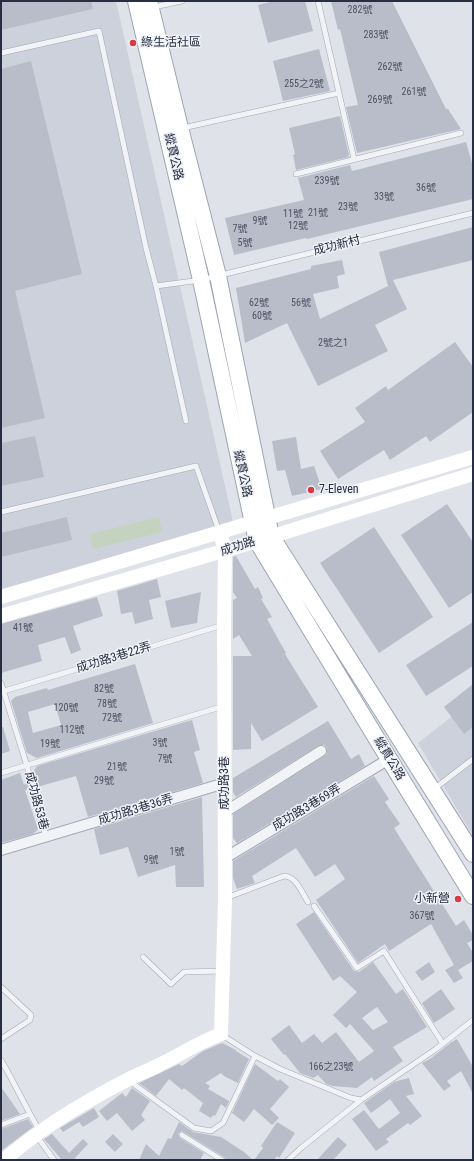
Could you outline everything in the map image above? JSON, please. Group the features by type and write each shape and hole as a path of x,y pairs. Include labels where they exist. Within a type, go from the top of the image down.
{"main road":[{"name":"縱貫公路","path":"143,5 180,128 218,276 260,521"},
{"name":"縱貫公路","path":"143,5 201,280 264,538 389,759 473,896"},
{"name":"成功路","path":"1,597 473,457"},
{"name":"成功路","path":"1,616 225,550 473,474"},
{"name":"成功路3巷","path":"220,533 225,550 224,625 226,858 221,1034"},
{"name":"縱貫公路","path":"264,538 473,854"},
{"path":"4,1160 38,1134 67,1115 128,1080 160,1065 208,1039 221,1034"}],"street":[{"path":"225,812 321,751"},
{"name":"成功路3巷69弄","path":"226,858 389,759"},
{"name":"成功路3巷36弄","path":"46,837 225,783"},
{"name":"成功路53巷","path":"1,850 46,837"}],"lane":[{"path":"143,5 182,1"},
{"path":"318,1 354,159"},
{"path":"1,53 99,31 146,248 186,421"},
{"path":"180,128 339,93"},
{"path":"296,174 461,133"},
{"name":"成功新村","path":"156,286 201,280 473,213"},
{"path":"1,512 196,466 220,533"},
{"name":"成功路3巷22弄","path":"2,692 224,625"},
{"name":"成功路53巷","path":"1,683 2,692 27,766 46,837"},
{"path":"27,766 225,706"},
{"path":"432,790 473,759"},
{"name":"成功路53巷","path":"1,773 27,766"},
{"path":"226,899 284,876 289,876 293,879 308,902"},
{"path":"314,906 357,968 384,951 443,1044"},
{"path":"143,957 171,984 184,972 223,971"},
{"path":"1,987 31,1015 30,1020 1,1039"},
{"path":"288,1160 361,1100 443,1044 473,1020"},
{"path":"221,1034 255,1056 280,1069 352,1098 361,1100"},
{"path":"128,1080 194,1128 211,1131 223,1123 255,1056"},
{"path":"1,1060 30,1114 38,1134 54,1160"},
{"path":"1,1125 30,1114"},
{"path":"182,1135 222,1160"}],"shaded area":[{"path":"1,1 116,1 234,526 1,589"},
{"path":"473,700 473,836 418,743"}],"green space":[{"path":"159,517 162,532 93,549 90,534"}],"building":[{"path":"1,1 91,1 93,9 1,30"},
{"path":"274,1 305,1 313,31 268,43 258,5"},
{"path":"331,1 392,1 446,109 448,109 461,129 357,153 346,107 358,105 340,29 338,30"},
{"path":"319,49 330,91 283,101 273,61"},
{"path":"31,61 82,274 15,291 45,418 1,428 1,69"},
{"path":"340,116 349,157 296,170 293,155 295,154 289,128"},
{"path":"466,142 473,163 473,199 234,255 225,218 304,200 298,178 350,165 352,171"},
{"path":"473,227 473,260 393,280 407,309 375,325 388,351 318,386 287,323 245,343 236,288 311,269 311,266 342,260 345,274 337,276 339,288 313,294 320,319 388,286 379,252"},
{"path":"455,342 473,367 473,412 430,442 426,436 390,460 384,450 338,479 320,451 365,422 355,408 386,386 388,390"},
{"path":"35,436 44,477 1,486 1,443"},
{"path":"296,437 301,469 314,466 322,489 292,496 285,470 277,471 272,441"},
{"path":"447,504 473,542 473,592 449,608 401,535"},
{"path":"67,517 72,540 1,557 1,533"},
{"path":"374,527 433,617 379,653 320,563"},
{"path":"236,556 255,589 258,587 263,598 261,599 272,617 267,619 286,653 285,654 318,707 262,741 251,723 251,749 233,750 233,656 252,656 239,635 233,639 233,600 237,598 233,592 233,557"},
{"path":"157,579 161,597 149,600 153,619 135,624 132,612 121,614 117,591"},
{"path":"201,592 197,623 171,628 165,601"},
{"path":"97,597 103,616 73,626 81,650 71,654 65,637 38,645 42,661 1,673 1,624"},
{"path":"473,622 473,666 426,696 406,665"},
{"path":"135,664 153,723 37,758 27,753 11,701 15,697 47,688 48,690","holes":["55,704 61,725 33,733 28,712"]},
{"path":"473,684 473,727 464,734 444,707"},
{"path":"192,720 200,750 194,752 203,783 88,817 76,776 37,787 33,772 37,766"},
{"path":"328,721 351,759 359,754 365,766 237,843 233,838 233,814 327,754 327,750 324,745 318,746 236,797 233,792 233,778"},
{"path":"1,727 3,727 10,751 1,754"},
{"path":"20,773 24,785 27,781 29,789 25,790 38,829 33,834 1,843 1,780"},
{"path":"374,776 389,799 385,802 400,824 394,828 456,926 464,920 473,935 473,940 467,943 473,953 473,961 458,970 463,978 454,983 445,970 454,965 431,924 389,951 385,944 358,963 316,900 345,879 335,864 315,877 296,848 252,876 255,883 237,889 233,878 233,861"},
{"path":"202,797 204,887 176,887 175,865 138,877 128,847 100,855 94,829"},
{"path":"314,912 354,971 359,972 373,962 396,994 403,989 427,1027 393,1047 403,1061 374,1081 372,1077 357,1088 326,1084 318,1075 313,1078 300,1073 271,1039 289,1025 302,1043 314,1034 322,1043 336,1032 359,1062 374,1051 350,1024 346,1028 333,1015 357,992 340,976 333,981 296,924","holes":["377,1007 388,1022 373,1030 362,1018"]},
{"path":"429,962 435,972 422,981 415,972"},
{"path":"441,989 455,1009 434,1023 422,1003"},
{"path":"457,1039 473,1067 473,1094 461,1071 447,1081 451,1086 444,1091 422,1063 430,1059"},
{"path":"222,1043 249,1059 238,1083 221,1073 205,1083 210,1086 208,1089 229,1101 226,1108 221,1104 215,1116 213,1115 211,1118 199,1111 203,1103 184,1088 182,1090 169,1079 156,1096 139,1083 179,1064 182,1066 203,1051"},
{"path":"255,1064 278,1081 280,1079 289,1087 270,1109 279,1118 272,1125 254,1109 244,1122 232,1113"},
{"path":"409,1078 414,1094 406,1096 422,1116 410,1125 408,1123 386,1139 389,1142 376,1151 352,1119 364,1110 379,1129 400,1113 390,1099 371,1113 364,1103 394,1082"},
{"path":"1,1087 20,1114 1,1121"},
{"path":"132,1088 150,1101 141,1115 145,1120 132,1131 117,1113 107,1121 99,1111 122,1093 126,1097"},
{"path":"94,1108 99,1117 83,1127 79,1122 63,1132 60,1128"},
{"path":"28,1119 33,1127 1,1151 1,1129"},
{"path":"179,1122 193,1132 221,1137 244,1152 253,1160 227,1160 182,1131 178,1134 180,1138 204,1153 200,1160 139,1160 146,1144 159,1156 168,1138 171,1139"},
{"path":"277,1122 295,1133 279,1158 277,1156 274,1160 254,1160 263,1148 261,1146"},
{"path":"52,1134 69,1153 83,1139 88,1144 74,1159 75,1160 62,1160 44,1139"},
{"path":"113,1134 123,1144 115,1152 105,1142"},
{"path":"338,1137 347,1145 333,1160 317,1160"}],"place":[{"name":"綠生活社區","path":"133,43"},
{"name":"7-Eleven","path":"311,490"},
{"name":"小新營","path":"458,899"}]}
